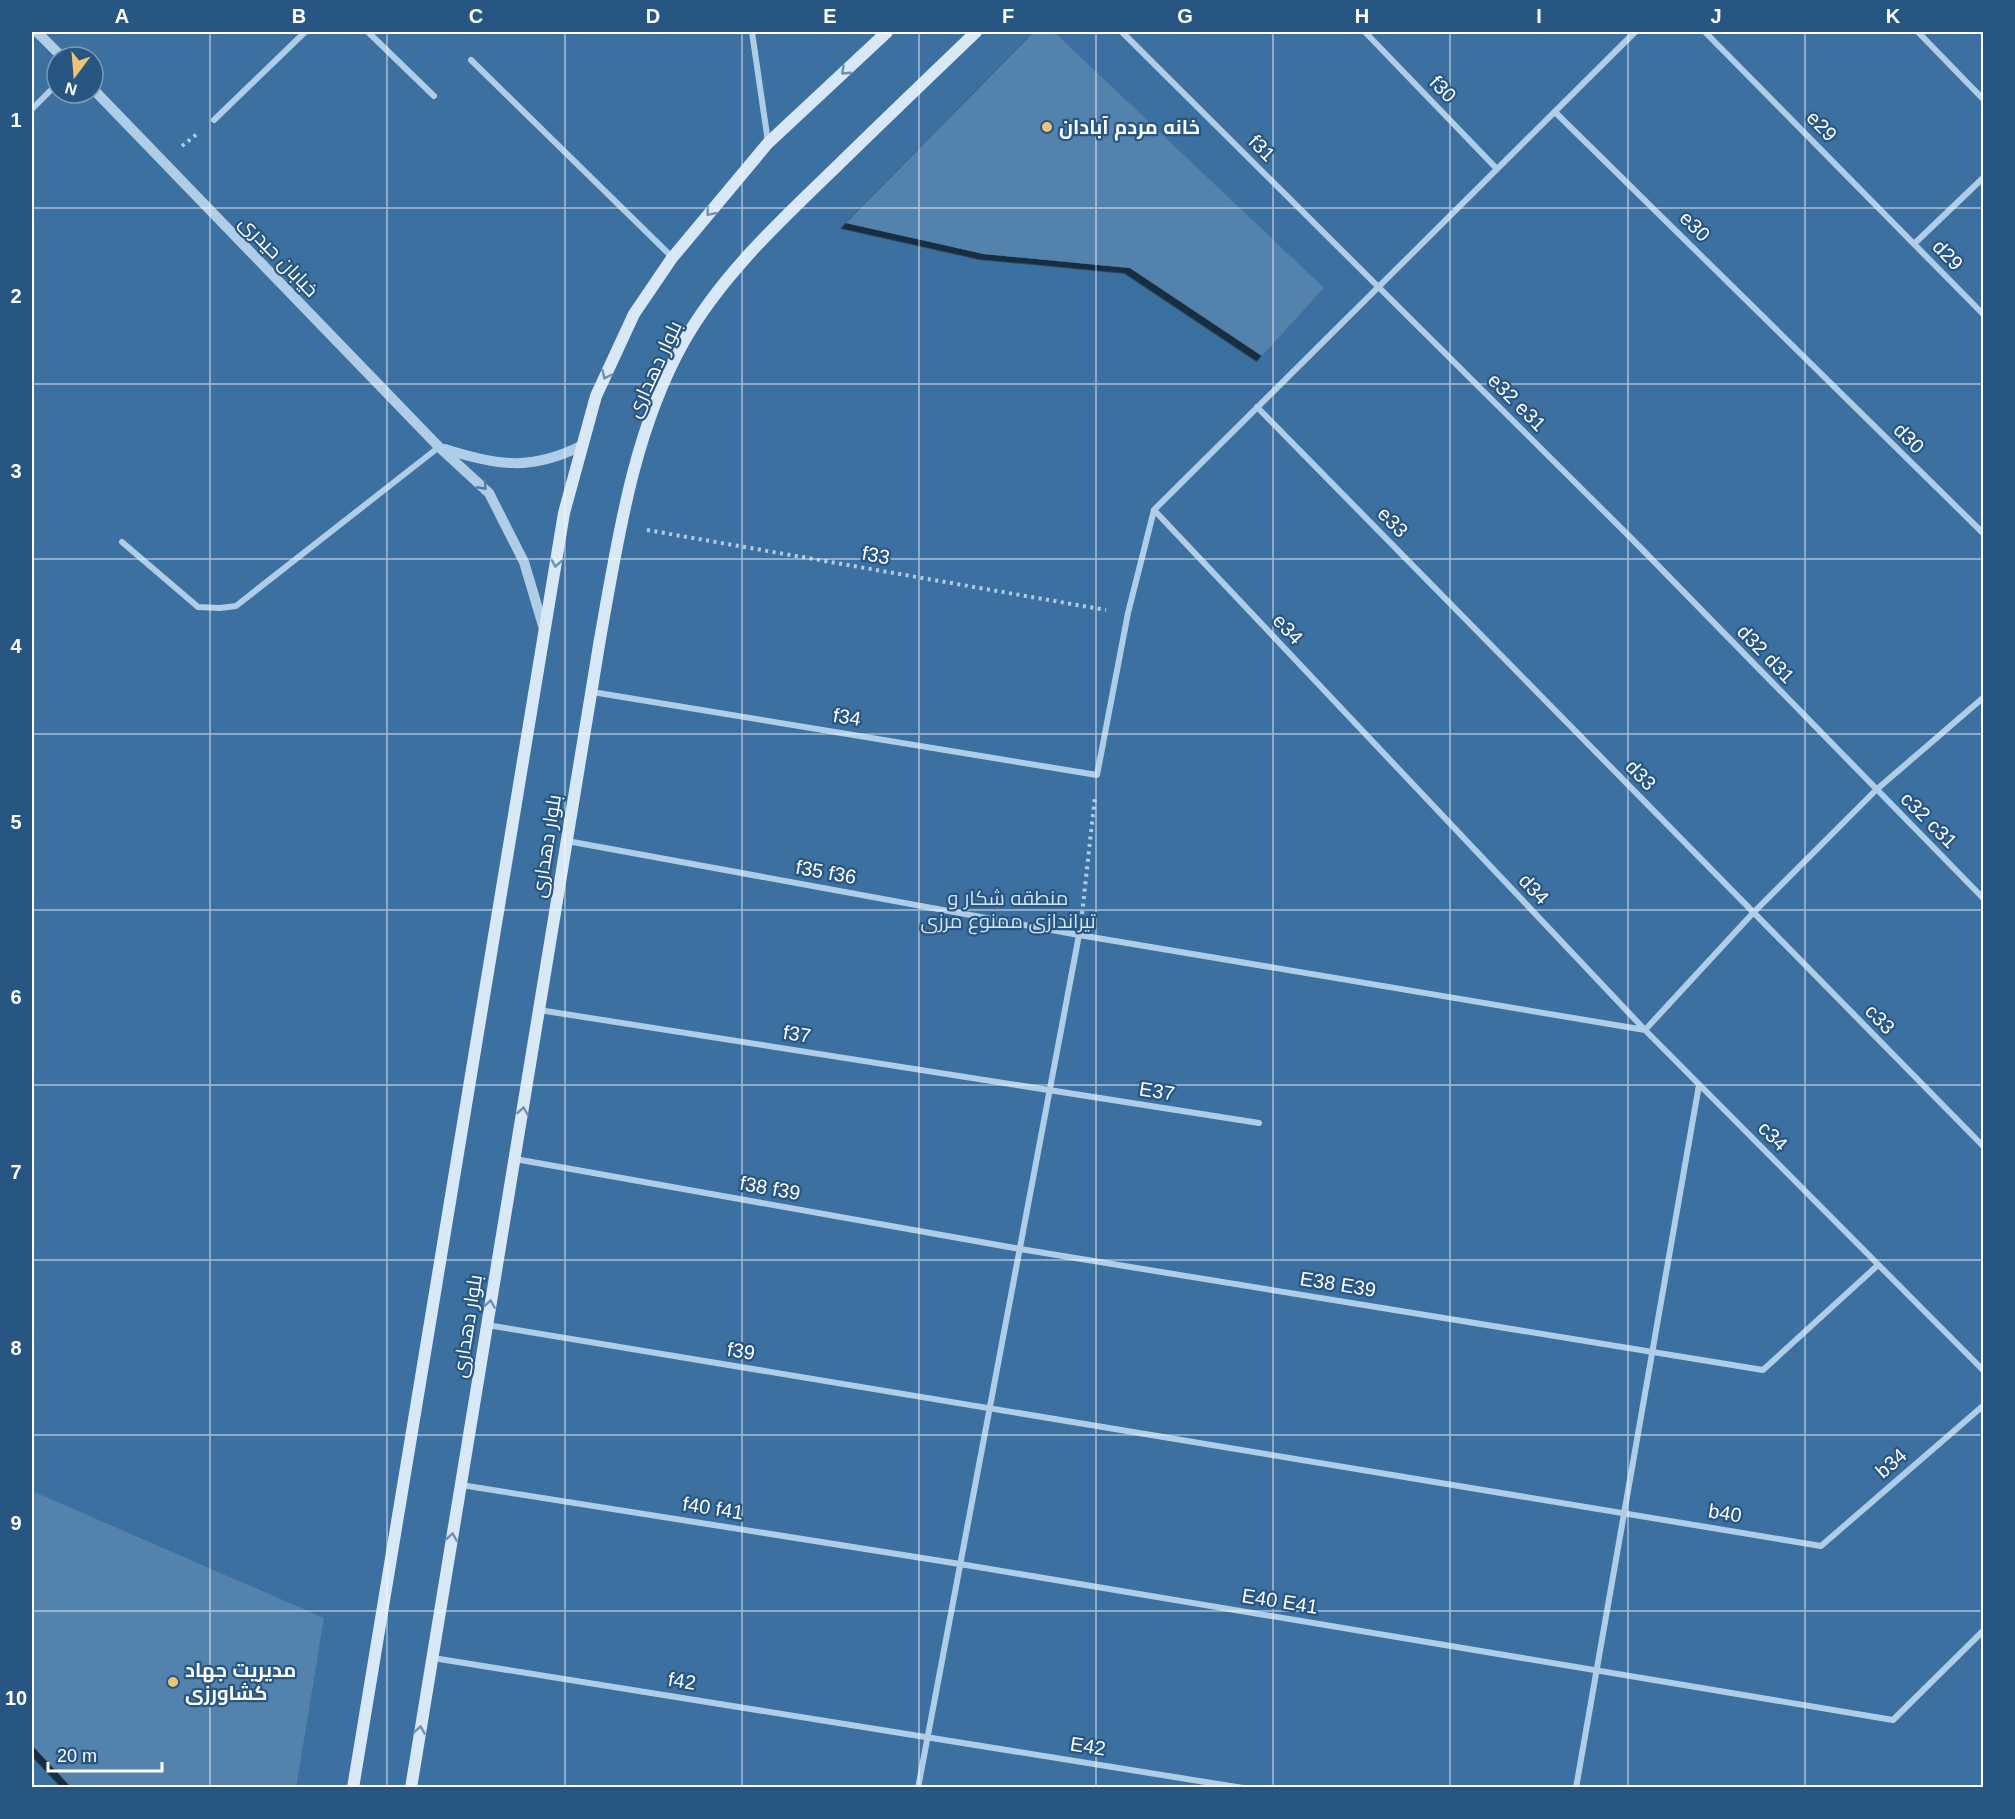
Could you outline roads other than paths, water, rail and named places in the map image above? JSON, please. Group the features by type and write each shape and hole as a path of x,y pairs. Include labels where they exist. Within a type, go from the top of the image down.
{"main road":[{"name":"بلوار دهداری","path":"353,1788 564,513 596,396 634,314 672,258 768,143 887,32"},
{"name":"بلوار دهداری","path":"411,1788 591,692 620,526 650,416 683,342 729,276 795,207 976,32"}],"street":[{"path":"37,32 50,45"},
{"path":"214,120 305,32"},
{"path":"368,32 434,96"},
{"path":"753,32 768,143"},
{"name":"f31","path":"1122,32 1378,288"},
{"name":"f30","path":"1365,32 1497,169"},
{"path":"1154,510 1635,32"},
{"name":"e29","path":"1705,32 1914,244"},
{"path":"1918,32 1983,100"},
{"path":"471,60 672,258"},
{"path":"32,109 45,96"},
{"name":"خیابان حیدری","path":"105,101 440,447 489,493 524,562 544,630"},
{"name":"e30","path":"1555,112 1811,364"},
{"path":"1914,244 1983,177"},
{"name":"d29","path":"1914,244 1983,315"},
{"name":"e32 e31","path":"1378,288 1633,540"},
{"name":"d30","path":"1811,364 1983,534"},
{"name":"e33","path":"1257,407 1505,660"},
{"path":"122,542 198,607 236,606 440,447 483,459 524,464 556,459 583,445"},
{"name":"f34","path":"591,692 1097,775 1128,613 1154,510"},
{"name":"e34","path":"1154,510 1399,771"},
{"name":"d32 d31","path":"1633,540 1876,790"},
{"name":"d33","path":"1505,660 1753,913"},
{"path":"1645,1030 1753,913 1876,790 1983,697"},
{"name":"d34","path":"1399,771 1645,1030"},
{"name":"c32 c31","path":"1876,790 1983,899"},
{"name":"f35 f36","path":"567,841 1079,935 1645,1030"},
{"name":"c33","path":"1753,913 1983,1148"},
{"path":"918,1788 1079,935"},
{"name":"f37","path":"539,1010 1050,1091"},
{"name":"c34","path":"1645,1030 1878,1265"},
{"path":"1575,1788 1699,1085"},
{"name":"E37","path":"1050,1091 1258,1123"},
{"name":"f38 f39","path":"514,1159 1020,1249"},
{"name":"E38 E39","path":"1020,1249 1763,1370 1878,1265"},
{"path":"1878,1265 1983,1371"},
{"name":"f39","path":"487,1325 1623,1513"},
{"name":"b34","path":"1821,1546 1983,1405"},
{"name":"f40 f41","path":"460,1485 960,1564"},
{"name":"b40","path":"1623,1513 1821,1546"},
{"name":"E40 E41","path":"960,1564 1893,1720 1983,1630"},
{"name":"f42","path":"432,1658 927,1736"},
{"name":"E42","path":"927,1736 1243,1788"}],"place":[{"name":"خانه مردم آبادان","path":"1047,127"},
{"name":"مدیریت جهاد کشاورزی","path":"173,1682"}],"park label":[{"name":"منطقه شکار و تیراندازی ممنوع مرزی","path":"1008,910"}]}
